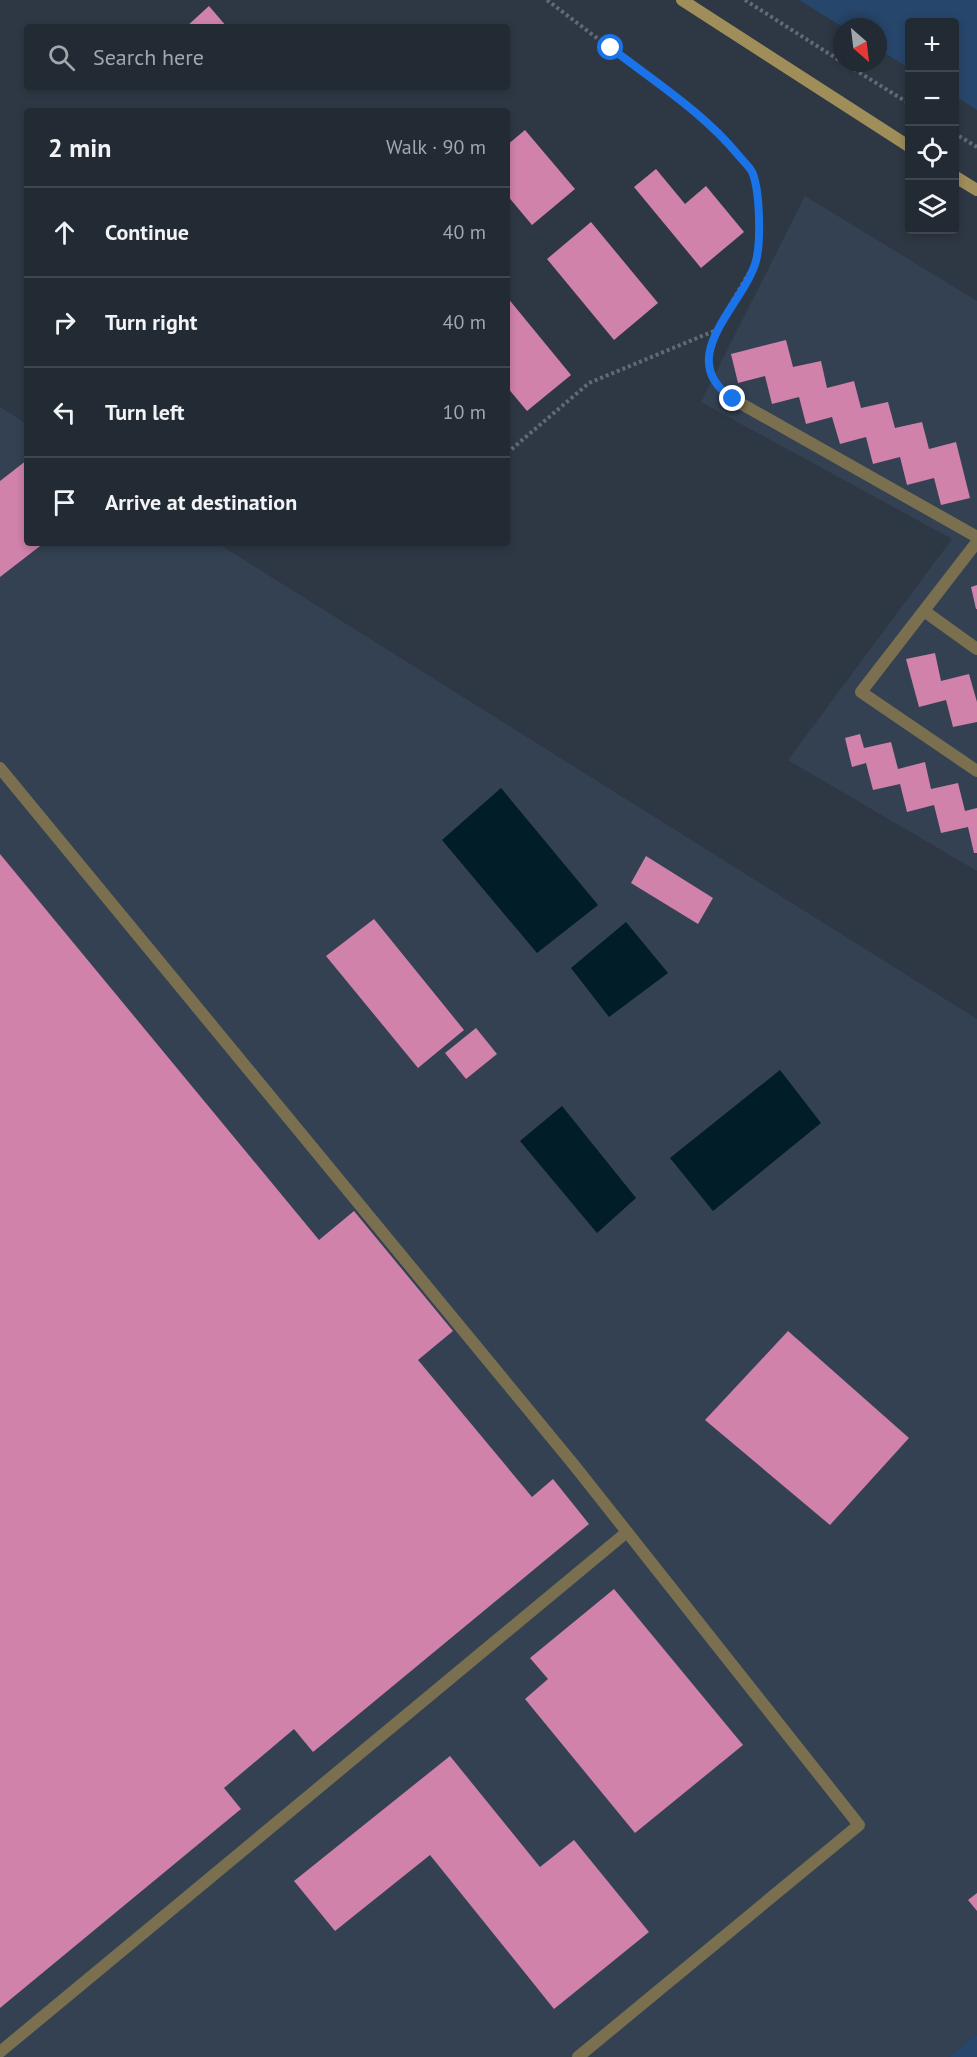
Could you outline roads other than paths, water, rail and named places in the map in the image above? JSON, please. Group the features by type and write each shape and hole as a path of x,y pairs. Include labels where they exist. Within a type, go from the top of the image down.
{"street":[{"path":"682,0 905,144"},
{"path":"959,179 977,190"}],"lane":[{"path":"733,399 977,537"},
{"path":"977,542 861,692 977,771"},
{"path":"924,611 977,649"},
{"path":"0,768 627,1532 859,1825 578,2057"},
{"path":"0,2052 627,1532"}]}
